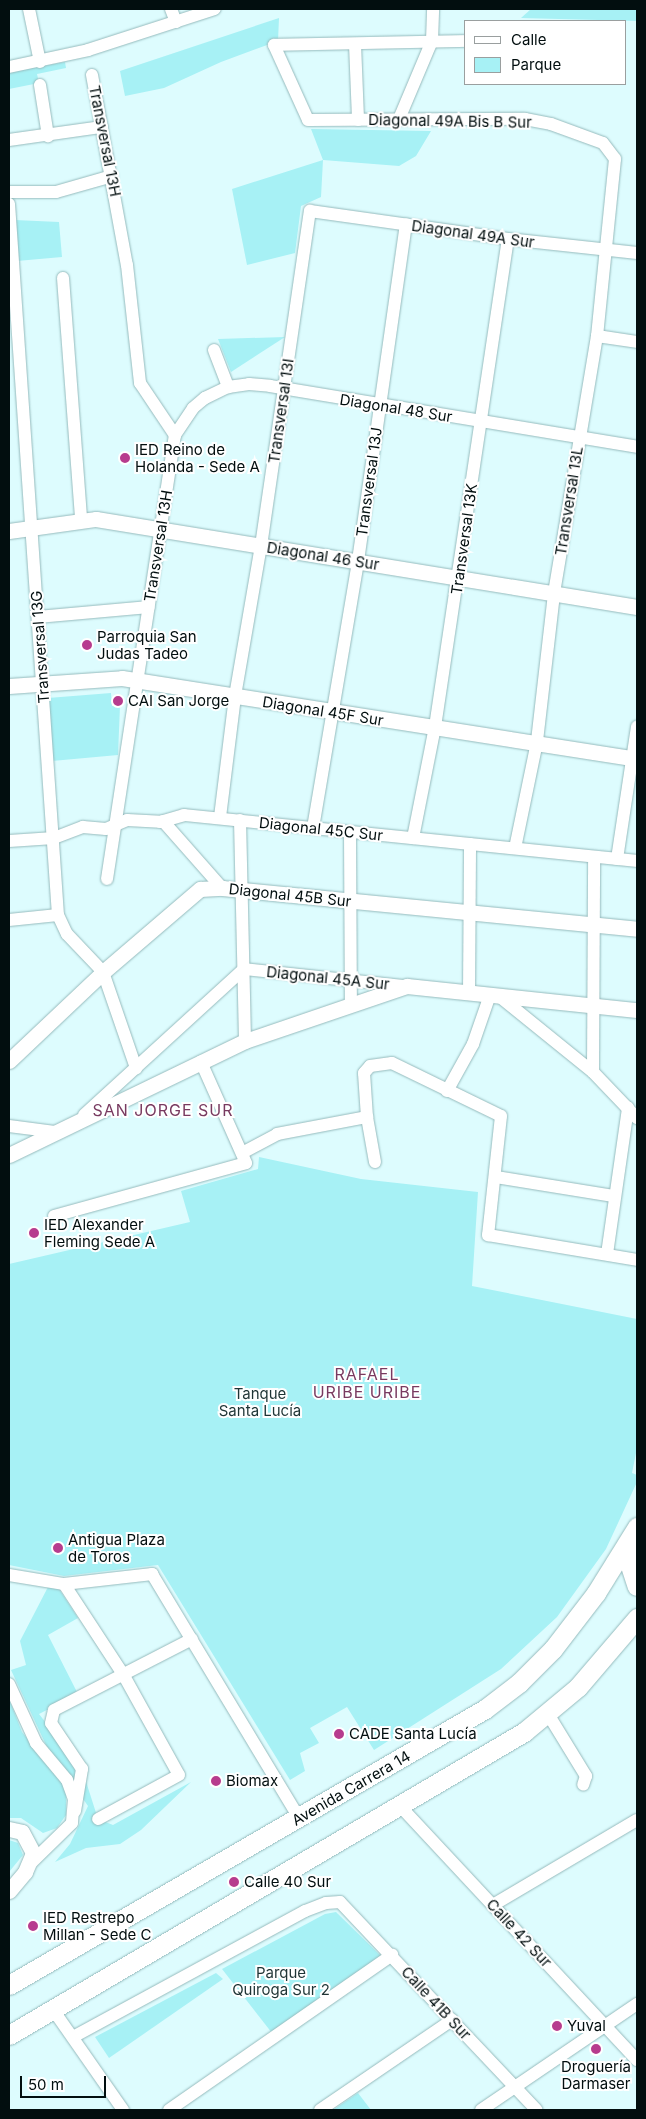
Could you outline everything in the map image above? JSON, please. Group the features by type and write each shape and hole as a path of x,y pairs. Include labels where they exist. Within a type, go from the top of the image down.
{"main road":[{"name":"Avenida Carrera 14","path":"9,1985 462,1724 519,1683 582,1613 637,1527"},
{"path":"637,1546 629,1563 637,1587"},
{"path":"9,2035 54,2011 401,1807 548,1714 620,1640 637,1618"},
{"path":"620,1640 637,1629"}],"street":[{"path":"29,9 40,62"},
{"path":"172,9 176,22"},
{"path":"9,67 40,62 88,50 216,9"},
{"path":"399,119 432,41 433,9"},
{"path":"358,120 355,44 463,41"},
{"name":"Diagonal 49A Bis B Sur","path":"355,44 274,45 308,120 525,119 580,133 603,143 613,154"},
{"name":"Transversal 13H","path":"92,75 127,266 140,383 175,435 107,879"},
{"path":"40,86 48,136"},
{"path":"9,140 102,127"},
{"name":"Transversal 13L","path":"515,848 537,742 554,594 597,336 616,168 613,154"},
{"path":"9,192 56,192 112,176"},
{"name":"Transversal 13G","path":"9,204 14,341 32,529 58,915 67,934 103,972 136,1068"},
{"name":"Diagonal 49A Sur","path":"310,211 508,239 637,253"},
{"name":"Transversal 13I","path":"220,818 235,696 261,546 310,211"},
{"name":"Transversal 13J","path":"314,828 358,561 406,224"},
{"name":"Transversal 13K","path":"413,838 435,727 508,239"},
{"path":"63,278 81,520"},
{"path":"597,336 637,342"},
{"path":"214,350 228,387"},
{"name":"Diagonal 48 Sur","path":"175,435 193,408 205,398 228,387 249,384 637,447"},
{"name":"Diagonal 46 Sur","path":"9,531 81,520 161,529 637,607"},
{"path":"38,617 149,607"},
{"name":"Diagonal 45F Sur","path":"9,686 111,678 138,680 333,713 537,742 635,759"},
{"path":"617,859 635,759 637,726"},
{"name":"Diagonal 45C Sur","path":"9,841 54,838 83,827 106,829 115,824 132,820 163,821 184,815 637,861"},
{"path":"240,820 245,1041"},
{"path":"163,821 222,888"},
{"path":"350,832 351,1005"},
{"path":"469,993 470,844"},
{"path":"593,1072 594,856"},
{"name":"Diagonal 45B Sur","path":"9,1061 103,972 193,892 222,888 351,902 594,923 637,929"},
{"path":"9,920 58,915"},
{"name":"Diagonal 45A Sur","path":"76,1122 244,969 637,1010"},
{"path":"9,1155 245,1041 407,986"},
{"path":"447,1091 473,1044 494,995 593,1072 633,1113 613,1196 607,1254"},
{"path":"201,1062 244,1158"},
{"path":"375,1162 367,1117 364,1072 370,1066 392,1063 501,1116 496,1177 488,1235 637,1260"},
{"path":"54,1216 244,1158 277,1134 367,1117"},
{"path":"9,1126 55,1132"},
{"path":"496,1177 613,1196"},
{"path":"9,1575 64,1584 152,1574 161,1586 299,1818"},
{"path":"64,1584 123,1674 179,1775 98,1819"},
{"path":"9,1890 29,1865 65,1833 75,1811 82,1769 51,1723 54,1710 192,1639"},
{"path":"9,1684 36,1743 67,1780 72,1791 75,1811"},
{"path":"548,1714 586,1776 583,1785"},
{"name":"Calle 42 Sur","path":"401,1807 637,2060"},
{"path":"493,1905 637,1820"},
{"path":"9,1829 22,1832 27,1838 33,1853 29,1865"},
{"name":"Calle 41B Sur","path":"73,2037 305,1911 332,1902 347,1906 514,2088 537,2110"},
{"path":"169,2110 392,1955"},
{"path":"481,2110 637,2004"},
{"path":"54,2011 123,2110"},
{"path":"320,2110 452,2020"}],"green space":[{"path":"531,9 637,9 637,21 521,18"},
{"path":"279,18 278,41 221,62 164,88 125,96 120,71"},
{"path":"65,62 66,68 37,74 39,83 9,89 9,72"},
{"path":"311,129 431,131 416,156 399,166 323,160"},
{"path":"323,160 321,197 301,206 295,253 247,265 232,189"},
{"path":"15,220 59,222 62,257 17,261"},
{"path":"285,337 231,372 218,339"},
{"path":"111,693 112,706 120,706 118,755 52,761 48,698"},
{"name":"Tanque Santa Lucía","path":"259,1157 361,1179 478,1192 472,1286 637,1319 637,1448 632,1473 637,1475 637,1482 606,1549 557,1617 501,1669 374,1750 347,1707 310,1728 319,1743 300,1753 305,1771 290,1780 158,1565 64,1576 9,1565 9,1264 190,1222 181,1191 258,1169"},
{"path":"48,1587 59,1589 78,1618 48,1635 78,1694 39,1714 82,1769 98,1819 113,1825 191,1782 141,1830 120,1844 86,1848 55,1862 70,1844 88,1806 46,1745 11,1670 26,1665 20,1641"},
{"path":"9,1699 22,1732 66,1787 66,1815 57,1828 43,1833 21,1818 9,1818"},
{"path":"9,1840 18,1843 23,1855 9,1872"},
{"name":"Parque Quiroga Sur 2","path":"336,1912 382,1957 272,2033 222,1969 325,1914"},
{"path":"216,1973 223,1979 109,2058 95,2037"},
{"path":"358,2093 371,2110 333,2110"}],"place":[{"name":"IED Reino de Holanda - Sede A","path":"125,458"},
{"name":"Parroquia San Judas Tadeo","path":"87,645"},
{"name":"CAI San Jorge","path":"118,701"},
{"name":"IED Alexander Fleming Sede A","path":"34,1233"},
{"name":"Antigua Plaza de Toros","path":"58,1548"},
{"name":"CADE Santa Lucía","path":"339,1734"},
{"name":"Biomax","path":"216,1781"},
{"name":"Calle 40 Sur","path":"234,1882"},
{"name":"IED Restrepo Millan - Sede C","path":"33,1926"},
{"name":"Yuval","path":"557,2026"},
{"name":"Droguería Darmaser","path":"596,2049"}],"district":[{"name":"SAN JORGE SUR","path":"163,1110"},
{"name":"RAFAEL URIBE URIBE","path":"367,1383"}]}
